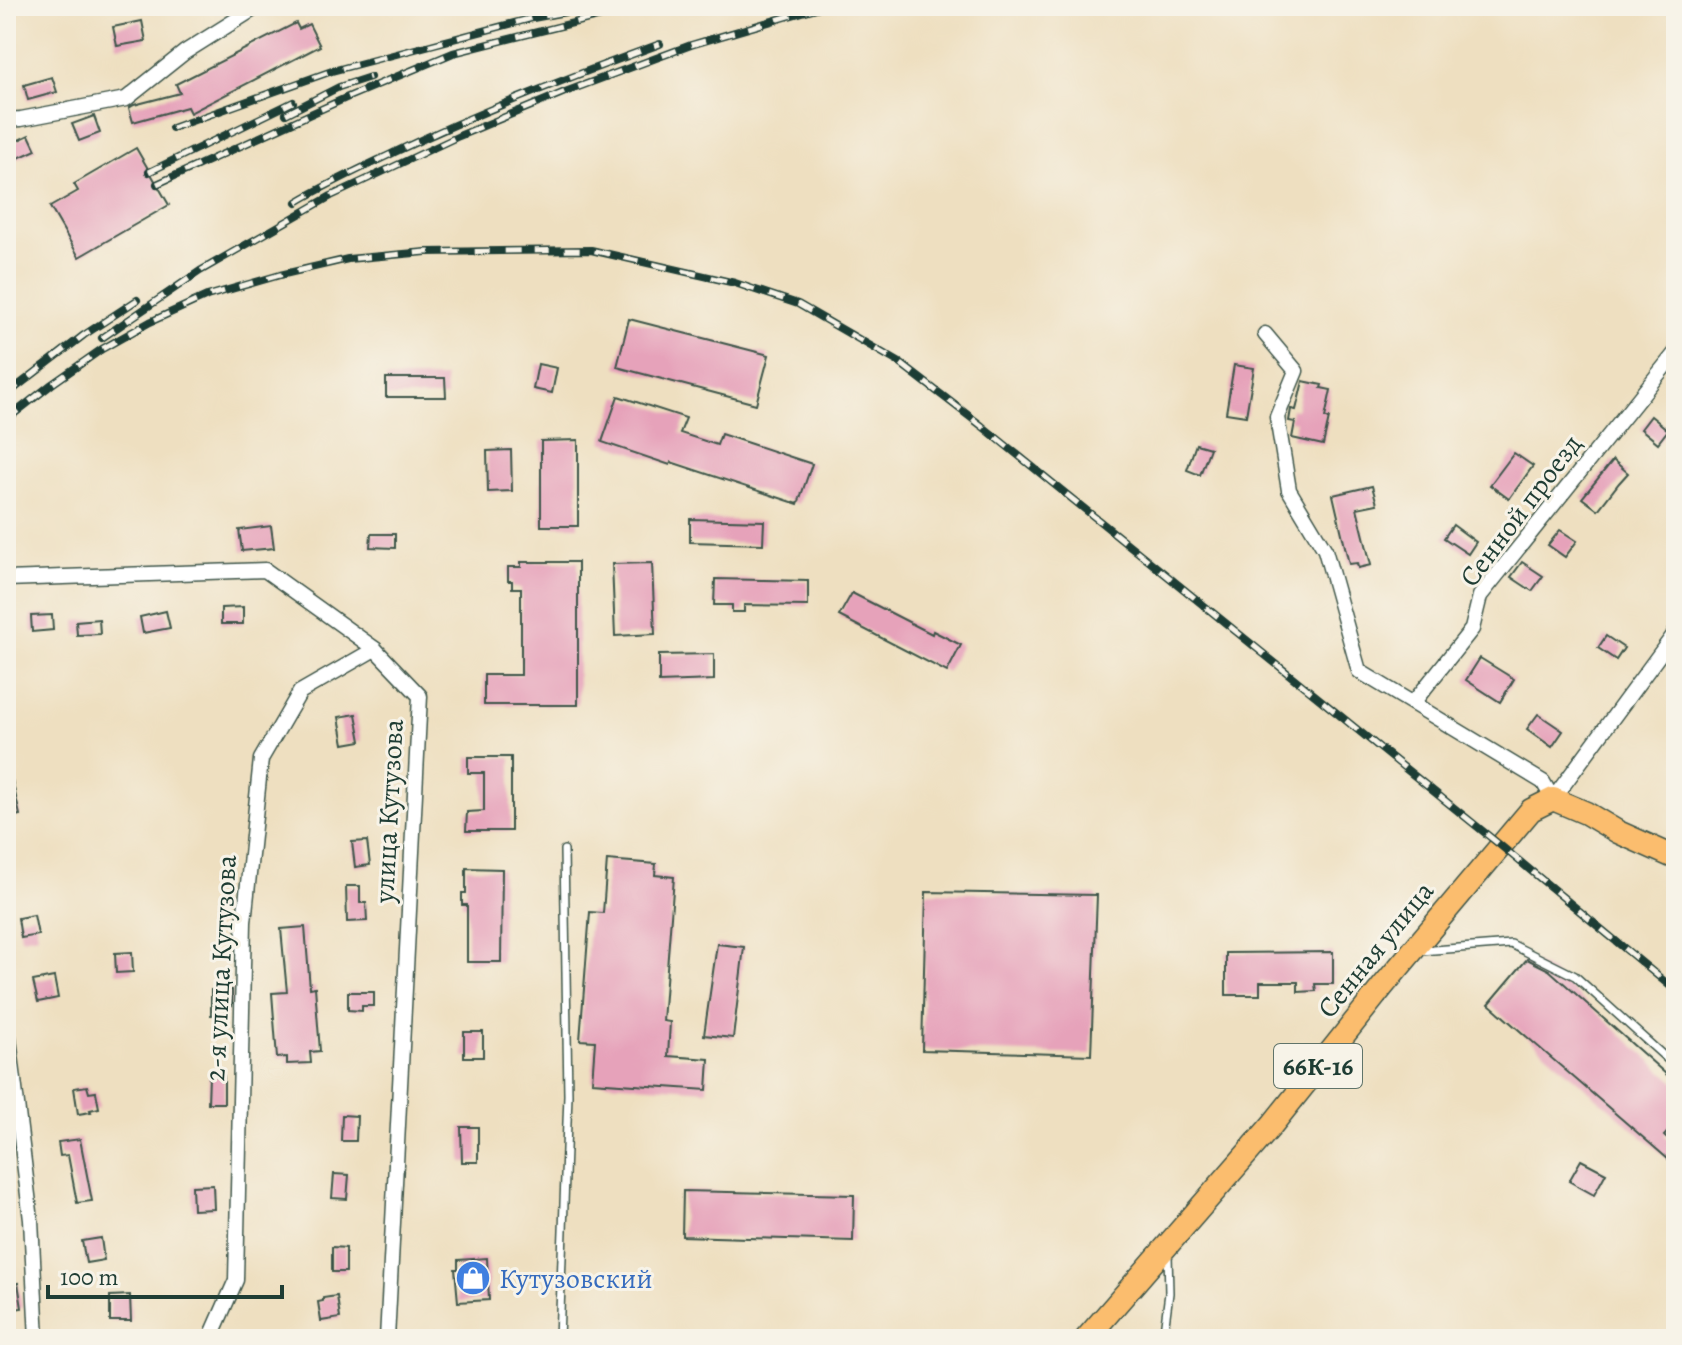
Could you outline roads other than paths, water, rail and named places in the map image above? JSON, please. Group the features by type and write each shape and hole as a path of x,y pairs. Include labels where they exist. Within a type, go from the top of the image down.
{"main road":[{"path":"1553,799 1676,858"},
{"name":"Сенная улица","path":"1086,1339 1272,1125 1411,952 1531,810 1553,799"}],"street":[{"path":"6,120 126,99 185,52 255,7"},
{"path":"1265,334 1296,371 1277,417 1289,490 1325,550 1359,671 1543,782 1553,799"},
{"name":"Сенной проезд","path":"1413,703 1472,629 1480,596 1676,352"},
{"name":"улица Кутузова","path":"6,579 265,570 375,649 420,696 387,1339"},
{"name":"Сенная улица","path":"1553,799 1676,632"},
{"name":"2-я улица Кутузова","path":"210,1339 236,1280 244,922 261,759 300,692 375,649"},
{"path":"6,1014 31,1220 37,1339"}],"lane":[{"path":"559,1339 568,1095 564,850"},
{"path":"1411,952 1511,944 1575,976 1676,1067"},
{"path":"1163,1339 1169,1293 1167,1246"}],"railway":[{"path":"172,128 332,71 533,18 598,6"},
{"path":"157,184 453,53 641,6"},
{"path":"102,338 200,271 331,196 459,136 691,45 823,6"},
{"path":"297,202 460,122 660,44"},
{"path":"286,114 339,87 370,77"},
{"path":"149,172 293,102"},
{"path":"6,420 102,349 150,322 207,296 348,259 426,252 591,250 735,283 798,304 900,363 982,426 1676,991"},
{"path":"6,395 84,335 137,300"}],"place":[{"name":"Кутузовский","path":"473,1278"}]}
